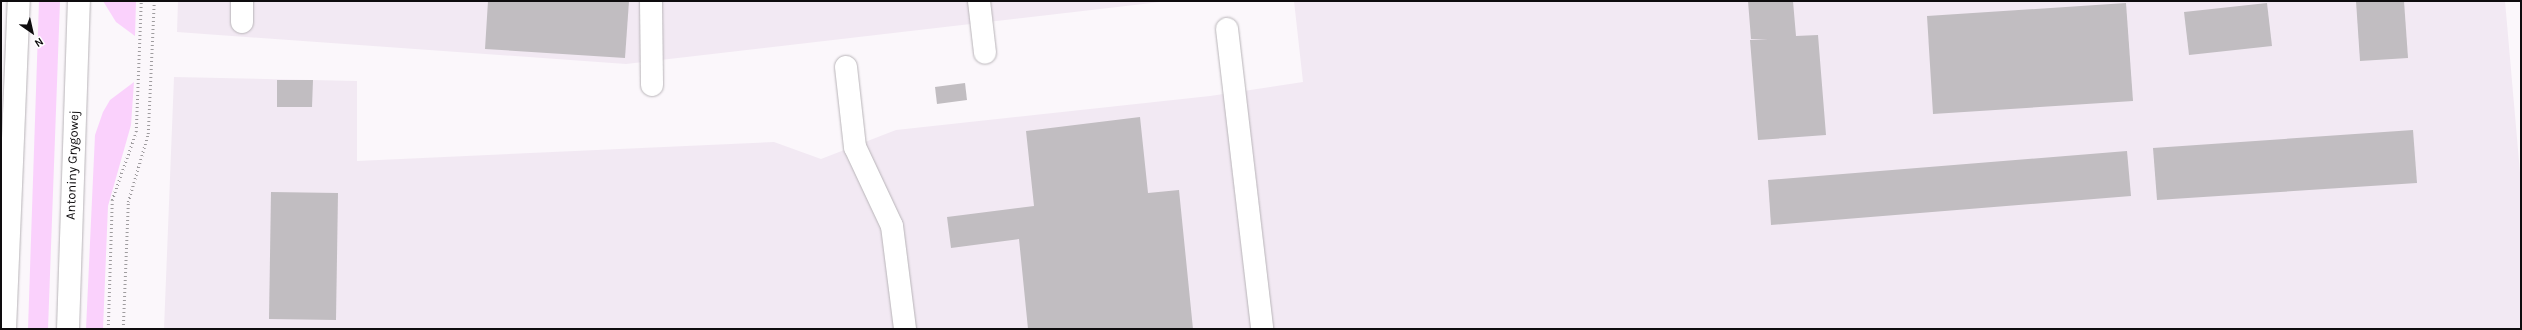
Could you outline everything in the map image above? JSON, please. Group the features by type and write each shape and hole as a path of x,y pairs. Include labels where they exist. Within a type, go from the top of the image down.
{"street":[{"path":"5,329 20,1"},
{"name":"Antoniny Grygowej","path":"68,329 79,1"},
{"path":"651,1 652,84"},
{"path":"979,1 985,53"},
{"path":"1227,29 1262,329"},
{"path":"846,67 854,147 892,226 905,329"}],"path":[{"path":"108,329 112,200 136,132 141,1"},
{"path":"123,329 128,202 148,134 154,1"}],"shaded area":[{"path":"39,1 60,1 48,329 28,329"},
{"path":"103,1 136,1 135,36 116,22"},
{"path":"178,1 1169,1 626,64 177,32"},
{"path":"1294,1 2505,1 2521,184 2521,329 164,329 174,77 357,81 357,161 774,142 821,159 896,130 1210,96 1303,82"},
{"path":"134,82 131,125 108,206 103,329 86,329 95,135 103,112 110,100"}],"building":[{"path":"488,1 629,1 625,58 485,49"},
{"path":"1748,1 1793,1 1796,36 1818,35 1826,135 1758,140 1750,40 1768,39 1751,39"},
{"path":"2356,1 2404,1 2408,58 2360,61"},
{"path":"2126,3 2133,101 1933,114 1927,16"},
{"path":"2267,3 2272,46 2189,55 2184,12"},
{"path":"277,80 313,80 312,107 277,107"},
{"path":"965,83 967,100 937,104 935,87"},
{"path":"1140,117 1148,193 1179,190 1193,329 1028,329 1019,239 951,248 947,217 1034,206 1026,131"},
{"path":"2413,130 2417,183 2157,200 2153,148"},
{"path":"2127,151 2131,196 1771,225 1768,180"},
{"path":"271,192 338,193 336,320 269,319"}]}
